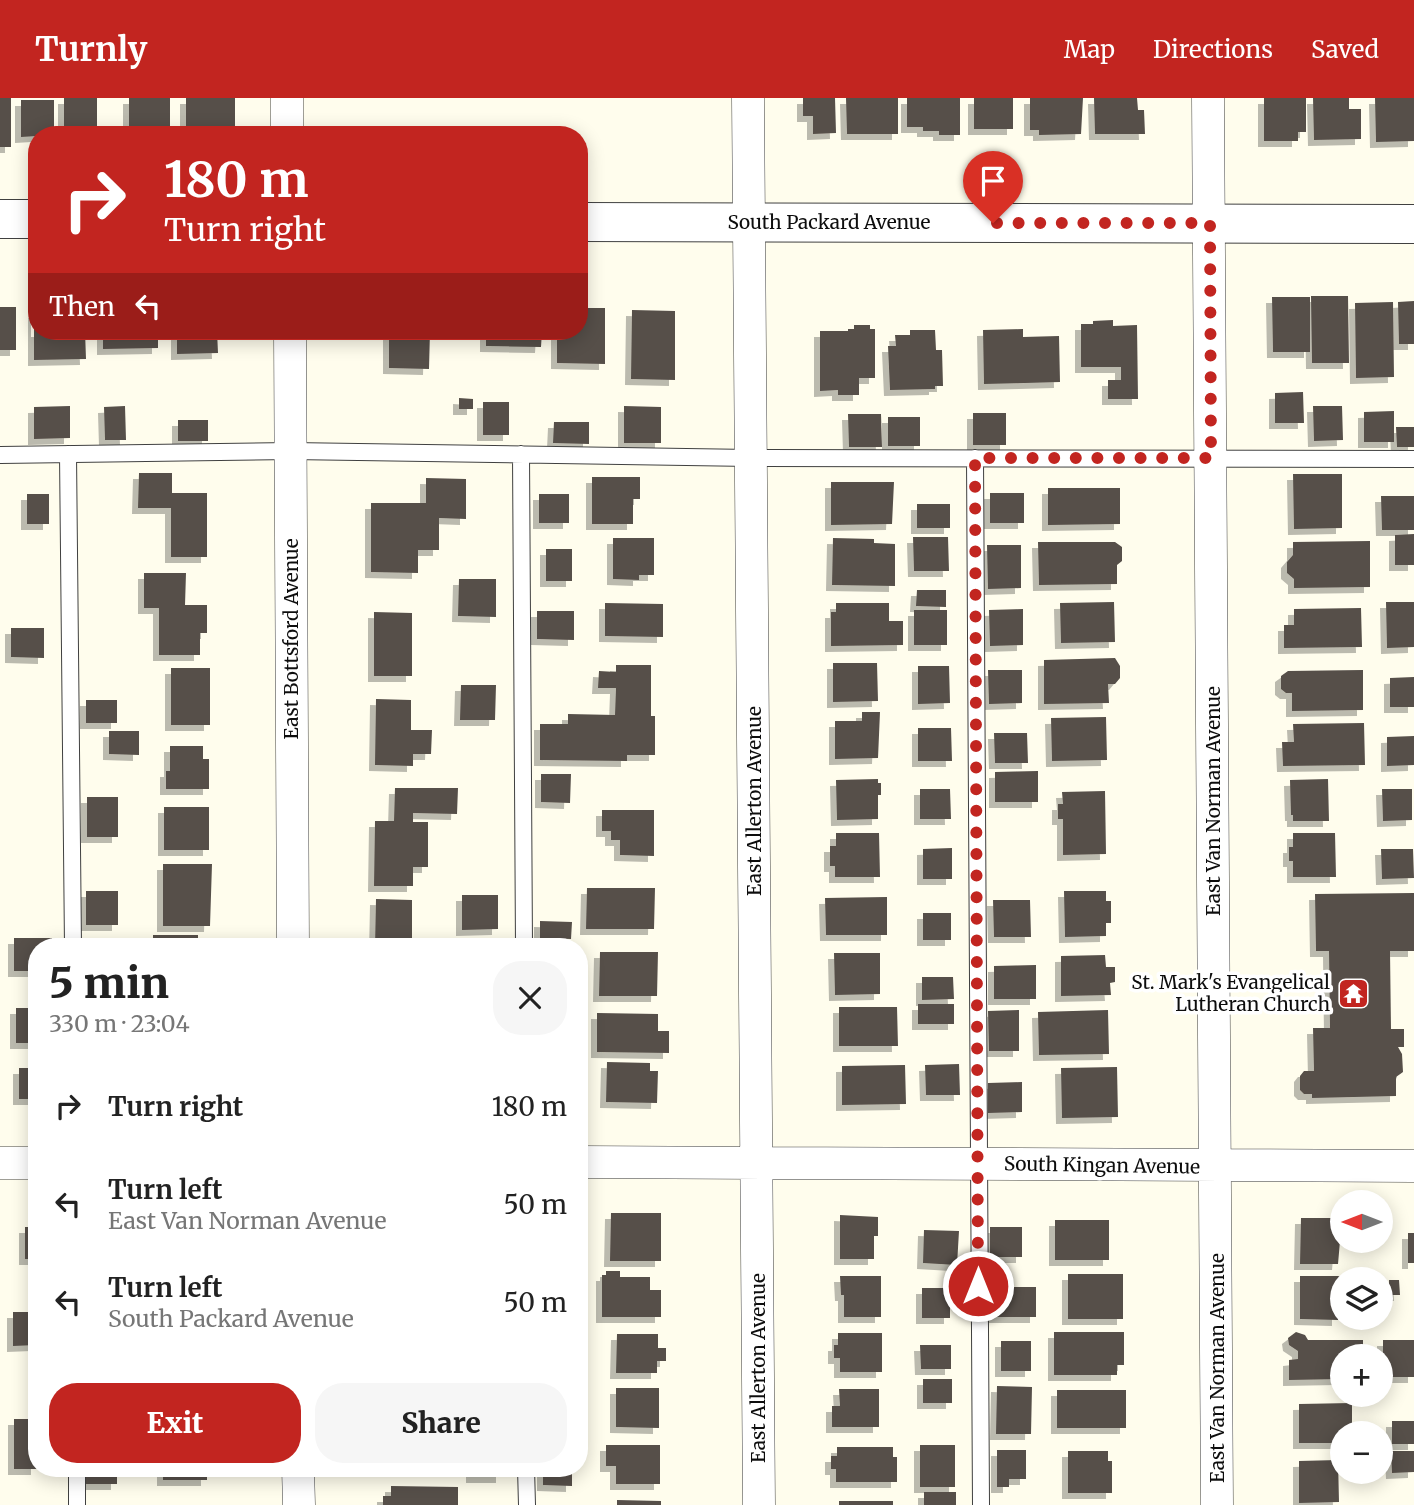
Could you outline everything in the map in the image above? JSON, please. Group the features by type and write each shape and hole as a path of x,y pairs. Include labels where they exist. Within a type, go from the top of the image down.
{"street":[{"path":"286,98 286,126"},
{"name":"East Allerton Avenue","path":"748,98 759,1505"},
{"name":"East Van Norman Avenue","path":"1208,98 1217,1505"},
{"path":"0,219 28,219"},
{"name":"South Packard Avenue","path":"588,222 1414,224"},
{"name":"East Bottsford Avenue","path":"290,340 293,938"},
{"name":"South Kingan Avenue","path":"588,1162 1414,1166"},
{"path":"0,1163 28,1163"},
{"path":"298,1477 299,1505"}],"lane":[{"path":"0,456 291,451 751,458 1414,459"},
{"path":"68,454 73,938"},
{"path":"521,454 524,938"},
{"path":"975,458 981,1505"},
{"path":"77,1477 77,1505"},
{"path":"526,1477 527,1505"}],"building":[{"path":"0,98 11,98 11,147 0,147"},
{"path":"64,98 97,98 97,126 64,126"},
{"path":"129,98 170,98 170,126 129,126"},
{"path":"186,98 235,98 235,126 186,126"},
{"path":"803,98 835,98 836,133 813,134 813,116 803,116"},
{"path":"846,98 898,98 898,134 847,134"},
{"path":"907,98 960,98 960,135 939,135 939,131 923,131 923,127 907,127"},
{"path":"974,98 1013,98 1013,129 974,129"},
{"path":"1030,98 1083,98 1081,134 1039,135 1039,130 1030,130"},
{"path":"1094,98 1137,98 1138,110 1144,110 1145,134 1095,134"},
{"path":"1264,98 1306,98 1306,132 1298,132 1298,141 1264,141"},
{"path":"1313,98 1349,98 1349,109 1361,109 1361,139 1314,140"},
{"path":"1375,98 1414,98 1414,141 1376,142"},
{"path":"21,100 54,100 54,126 28,126 28,137 21,137"},
{"path":"1311,296 1348,296 1349,363 1312,363"},
{"path":"1272,297 1310,297 1310,352 1273,352"},
{"path":"1414,301 1414,344 1399,344 1398,302"},
{"path":"1393,302 1394,377 1356,378 1355,303"},
{"path":"0,307 16,307 16,350 0,350"},
{"path":"588,308 605,308 605,364 557,363 557,340 588,340"},
{"path":"632,310 675,311 675,380 631,379"},
{"path":"1113,320 1113,326 1137,325 1138,399 1108,399 1108,380 1121,380 1121,367 1081,367 1081,324"},
{"path":"854,325 870,325 870,329 875,329 875,378 859,378 859,395 838,395 838,390 820,391 820,331 848,331 854,329"},
{"path":"1023,329 1023,337 1059,336 1060,382 984,384 983,330"},
{"path":"910,330 935,330 936,350 942,350 943,386 935,386 935,389 890,390 888,346 896,346 895,335 910,335"},
{"path":"34,340 85,340 86,359 34,360"},
{"path":"103,340 158,340 158,348 103,349"},
{"path":"177,340 217,340 218,353 177,354"},
{"path":"389,340 430,340 429,369 389,368"},
{"path":"486,340 541,340 541,347 486,346"},
{"path":"1303,392 1304,423 1275,423 1275,393"},
{"path":"459,398 473,399 473,409 459,409"},
{"path":"483,402 509,402 509,435 483,435"},
{"path":"70,406 70,438 34,439 34,407"},
{"path":"125,406 126,440 105,440 104,407"},
{"path":"624,406 661,407 661,443 624,443"},
{"path":"1313,406 1342,406 1343,440 1314,441"},
{"path":"1394,411 1394,442 1364,442 1364,412"},
{"path":"973,413 1006,413 1006,445 973,445"},
{"path":"848,414 881,414 882,447 849,447"},
{"path":"888,417 920,417 920,446 888,446"},
{"path":"178,420 208,420 208,441 178,441"},
{"path":"554,422 589,422 589,444 553,443"},
{"path":"1396,427 1414,427 1414,447 1397,447"},
{"path":"139,473 172,473 172,493 207,493 207,557 171,557 171,508 138,508"},
{"path":"1293,474 1342,474 1342,528 1294,529"},
{"path":"592,477 640,477 640,499 633,499 633,524 592,524"},
{"path":"426,478 466,479 466,519 439,518 439,550 418,550 418,573 371,572 371,503 426,503"},
{"path":"831,482 894,482 892,524 831,525"},
{"path":"1048,488 1120,488 1120,524 1048,525"},
{"path":"990,493 1024,493 1024,523 990,523"},
{"path":"27,494 49,494 49,524 27,524"},
{"path":"539,494 569,494 569,523 539,523"},
{"path":"1381,496 1414,496 1414,530 1382,530"},
{"path":"917,504 950,504 950,528 917,528"},
{"path":"1414,534 1414,565 1395,565 1395,535"},
{"path":"913,537 948,537 949,571 914,571"},
{"path":"613,538 654,538 654,575 639,575 639,580 613,579"},
{"path":"833,538 874,539 874,543 895,544 895,586 832,585"},
{"path":"1370,541 1370,587 1294,588 1294,579 1287,573 1287,562 1293,555 1293,542"},
{"path":"1038,542 1115,542 1122,547 1122,561 1117,565 1117,584 1039,585"},
{"path":"987,545 1021,545 1021,588 988,589"},
{"path":"546,549 572,549 572,581 546,581"},
{"path":"144,573 186,573 185,605 207,605 207,633 200,633 200,655 159,655 159,608 144,608"},
{"path":"459,579 496,579 496,617 458,616"},
{"path":"917,590 946,590 946,607 916,606"},
{"path":"1114,602 1115,642 1061,643 1060,603"},
{"path":"1386,602 1414,602 1414,647 1387,648"},
{"path":"605,603 663,604 663,637 605,636"},
{"path":"836,603 889,603 889,621 903,621 903,645 831,646 831,612 836,612"},
{"path":"1361,608 1362,647 1284,648 1284,625 1294,625 1294,609"},
{"path":"1023,609 1023,645 990,646 989,610"},
{"path":"914,610 947,610 947,645 914,645"},
{"path":"537,611 574,611 574,640 537,639"},
{"path":"374,612 412,613 412,676 374,676"},
{"path":"11,628 44,628 44,658 11,657"},
{"path":"1115,658 1120,666 1120,678 1115,684 1108,684 1109,703 1044,704 1044,660"},
{"path":"833,663 877,663 878,701 833,702"},
{"path":"616,665 651,665 651,716 655,716 655,755 627,755 627,761 540,760 540,724 568,724 568,714 615,715 616,688 598,688 599,671 616,672"},
{"path":"918,666 949,666 950,703 918,704"},
{"path":"171,668 210,668 210,725 171,725"},
{"path":"988,670 1022,670 1022,703 989,704"},
{"path":"1363,670 1363,710 1292,711 1292,693 1281,689 1281,676 1288,671"},
{"path":"1414,677 1414,707 1390,707 1390,678"},
{"path":"461,685 496,685 495,720 460,720"},
{"path":"376,699 411,700 411,730 432,730 431,754 413,754 413,766 375,765"},
{"path":"86,700 117,700 117,723 86,723"},
{"path":"862,712 880,712 878,758 835,759 835,721 862,721"},
{"path":"1106,717 1107,760 1052,761 1051,718"},
{"path":"1364,723 1365,765 1283,766 1282,742 1294,742 1293,724"},
{"path":"918,728 951,728 952,761 918,761"},
{"path":"109,731 139,731 139,755 109,754"},
{"path":"994,733 1027,733 1028,763 995,763"},
{"path":"1414,736 1414,765 1387,766 1387,737"},
{"path":"170,746 203,746 203,759 209,759 209,789 166,789 166,771 170,771"},
{"path":"1038,771 1038,802 995,802 995,772"},
{"path":"541,774 571,774 570,803 541,802"},
{"path":"878,779 878,783 881,783 881,795 878,795 878,819 837,820 836,780"},
{"path":"1328,779 1329,821 1293,821 1290,780"},
{"path":"395,788 458,788 457,814 413,813 413,822 428,822 428,867 413,867 413,886 374,886 375,821 394,821"},
{"path":"920,789 950,789 951,819 920,819"},
{"path":"1382,789 1412,789 1412,820 1383,821"},
{"path":"1105,791 1106,854 1063,855 1063,819 1058,819 1058,804 1063,804 1062,792"},
{"path":"87,797 118,797 118,837 87,837"},
{"path":"164,807 209,807 209,850 164,850"},
{"path":"602,810 654,810 654,856 620,855 620,840 611,840 611,831 602,831"},
{"path":"836,833 879,833 880,877 835,877 835,866 830,866 830,846 836,846"},
{"path":"1293,833 1335,833 1336,877 1293,877 1293,861 1289,861 1289,847 1293,847"},
{"path":"952,848 952,879 923,879 923,849"},
{"path":"1381,849 1413,849 1414,878 1382,879"},
{"path":"163,864 212,864 210,926 163,926"},
{"path":"587,888 655,888 654,929 586,929"},
{"path":"86,891 118,891 118,925 86,925"},
{"path":"1064,891 1106,891 1106,901 1111,901 1111,923 1106,923 1106,936 1065,937"},
{"path":"1414,893 1414,951 1390,951 1391,1029 1404,1029 1404,1047 1398,1047 1402,1054 1403,1072 1396,1077 1396,1096 1312,1098 1312,1094 1304,1094 1300,1090 1300,1076 1304,1071 1314,1071 1313,1028 1330,1028 1329,951 1316,951 1315,894"},
{"path":"462,895 498,895 498,929 462,930"},
{"path":"887,897 887,935 826,935 825,898"},
{"path":"376,899 412,900 412,938 375,938"},
{"path":"993,900 1030,900 1031,937 994,937"},
{"path":"923,913 951,913 951,940 923,940"},
{"path":"540,921 572,922 571,938 540,938"},
{"path":"153,935 198,935 198,938 153,938"},
{"path":"14,938 28,938 28,971 14,971"},
{"path":"600,952 658,952 657,996 599,996"},
{"path":"834,953 880,953 880,994 835,995"},
{"path":"1105,955 1106,967 1115,967 1115,982 1110,983 1111,995 1061,996 1061,956"},
{"path":"1036,965 1036,999 994,999 994,966"},
{"path":"922,977 953,977 954,999 922,1000"},
{"path":"918,1004 954,1004 954,1024 918,1024"},
{"path":"839,1007 897,1007 898,1046 839,1046"},
{"path":"16,1008 28,1008 28,1043 16,1043"},
{"path":"1019,1010 1019,1051 989,1051 988,1011"},
{"path":"1108,1010 1109,1054 1039,1055 1038,1012"},
{"path":"597,1013 658,1014 658,1031 669,1031 669,1053 597,1052"},
{"path":"607,1062 650,1063 650,1071 658,1071 657,1103 606,1102"},
{"path":"959,1064 960,1095 926,1095 925,1065"},
{"path":"905,1065 906,1104 842,1105 842,1066"},
{"path":"1117,1067 1118,1117 1062,1118 1061,1068"},
{"path":"19,1068 28,1068 28,1099 19,1099"},
{"path":"1022,1082 1022,1112 988,1113 988,1083"},
{"path":"611,1213 661,1213 661,1261 610,1261"},
{"path":"840,1215 878,1217 878,1236 874,1236 874,1259 840,1259"},
{"path":"1301,1218 1330,1218 1330,1253 1339,1253 1338,1264 1300,1264"},
{"path":"1055,1220 1109,1220 1109,1260 1055,1260"},
{"path":"25,1227 28,1227 28,1259 25,1259"},
{"path":"990,1227 1022,1227 1022,1257 990,1257"},
{"path":"924,1230 959,1231 957,1265 923,1263"},
{"path":"1408,1233 1414,1233 1414,1263 1408,1263"},
{"path":"606,1271 620,1271 620,1277 650,1277 650,1290 661,1290 661,1317 602,1317 602,1275 606,1275"},
{"path":"1068,1274 1123,1274 1123,1319 1068,1319"},
{"path":"840,1276 881,1276 881,1317 844,1317 844,1295 841,1295"},
{"path":"1300,1276 1330,1276 1330,1320 1300,1319"},
{"path":"1393,1280 1399,1280 1400,1295 1393,1295"},
{"path":"992,1287 1036,1287 1036,1317 992,1317"},
{"path":"922,1288 950,1288 950,1318 922,1318"},
{"path":"13,1312 28,1312 28,1345 13,1346"},
{"path":"1054,1332 1124,1332 1124,1365 1117,1365 1117,1375 1054,1375"},
{"path":"1296,1332 1305,1335 1308,1340 1363,1340 1363,1344 1330,1344 1330,1379 1289,1380 1289,1360 1298,1359 1298,1351 1289,1345 1288,1338"},
{"path":"838,1333 882,1333 882,1372 840,1372 840,1358 834,1358"},
{"path":"617,1334 658,1334 658,1348 666,1348 666,1361 657,1361 657,1373 616,1373"},
{"path":"1383,1340 1414,1340 1414,1377 1393,1377 1393,1344 1383,1344"},
{"path":"1001,1341 1031,1341 1031,1371 1001,1371"},
{"path":"920,1345 951,1345 951,1369 921,1369"},
{"path":"923,1379 952,1379 952,1403 923,1403"},
{"path":"997,1386 1032,1387 1031,1434 996,1434"},
{"path":"616,1388 659,1388 659,1428 616,1427"},
{"path":"839,1389 879,1389 879,1427 832,1427 832,1406 840,1406"},
{"path":"1057,1390 1126,1390 1126,1428 1057,1428"},
{"path":"1330,1403 1330,1407 1352,1407 1352,1421 1330,1421 1330,1443 1299,1443 1299,1404"},
{"path":"14,1419 28,1419 28,1469 14,1469"},
{"path":"1393,1421 1414,1421 1414,1444 1393,1444"},
{"path":"606,1445 660,1445 660,1484 616,1484 616,1466 606,1466"},
{"path":"920,1445 955,1445 955,1487 920,1487"},
{"path":"837,1447 893,1447 893,1457 897,1457 897,1482 836,1482 836,1469 831,1469 831,1456 837,1456"},
{"path":"997,1450 1026,1450 1026,1479 1009,1479 1009,1487 997,1487"},
{"path":"1068,1451 1108,1451 1108,1461 1112,1461 1112,1493 1068,1493"},
{"path":"1393,1451 1414,1451 1414,1472 1393,1473"},
{"path":"1330,1460 1330,1484 1339,1484 1339,1502 1299,1503 1299,1461"},
{"path":"85,1477 117,1477 117,1484 85,1484"},
{"path":"163,1477 207,1477 207,1480 163,1480"},
{"path":"543,1477 572,1477 572,1486 543,1485"},
{"path":"391,1486 458,1487 458,1505 383,1505 383,1496 391,1496"},
{"path":"924,1492 956,1492 956,1505 924,1505"},
{"path":"617,1500 661,1501 661,1505 617,1505"},
{"path":"839,1501 893,1501 893,1505 839,1505"}],"place":[{"name":"St. Mark's Evangelical Lutheran Church","path":"1353,993"}],"route":[{"path":"978,1286 975,458 1211,458 1210,223 993,223"}]}
